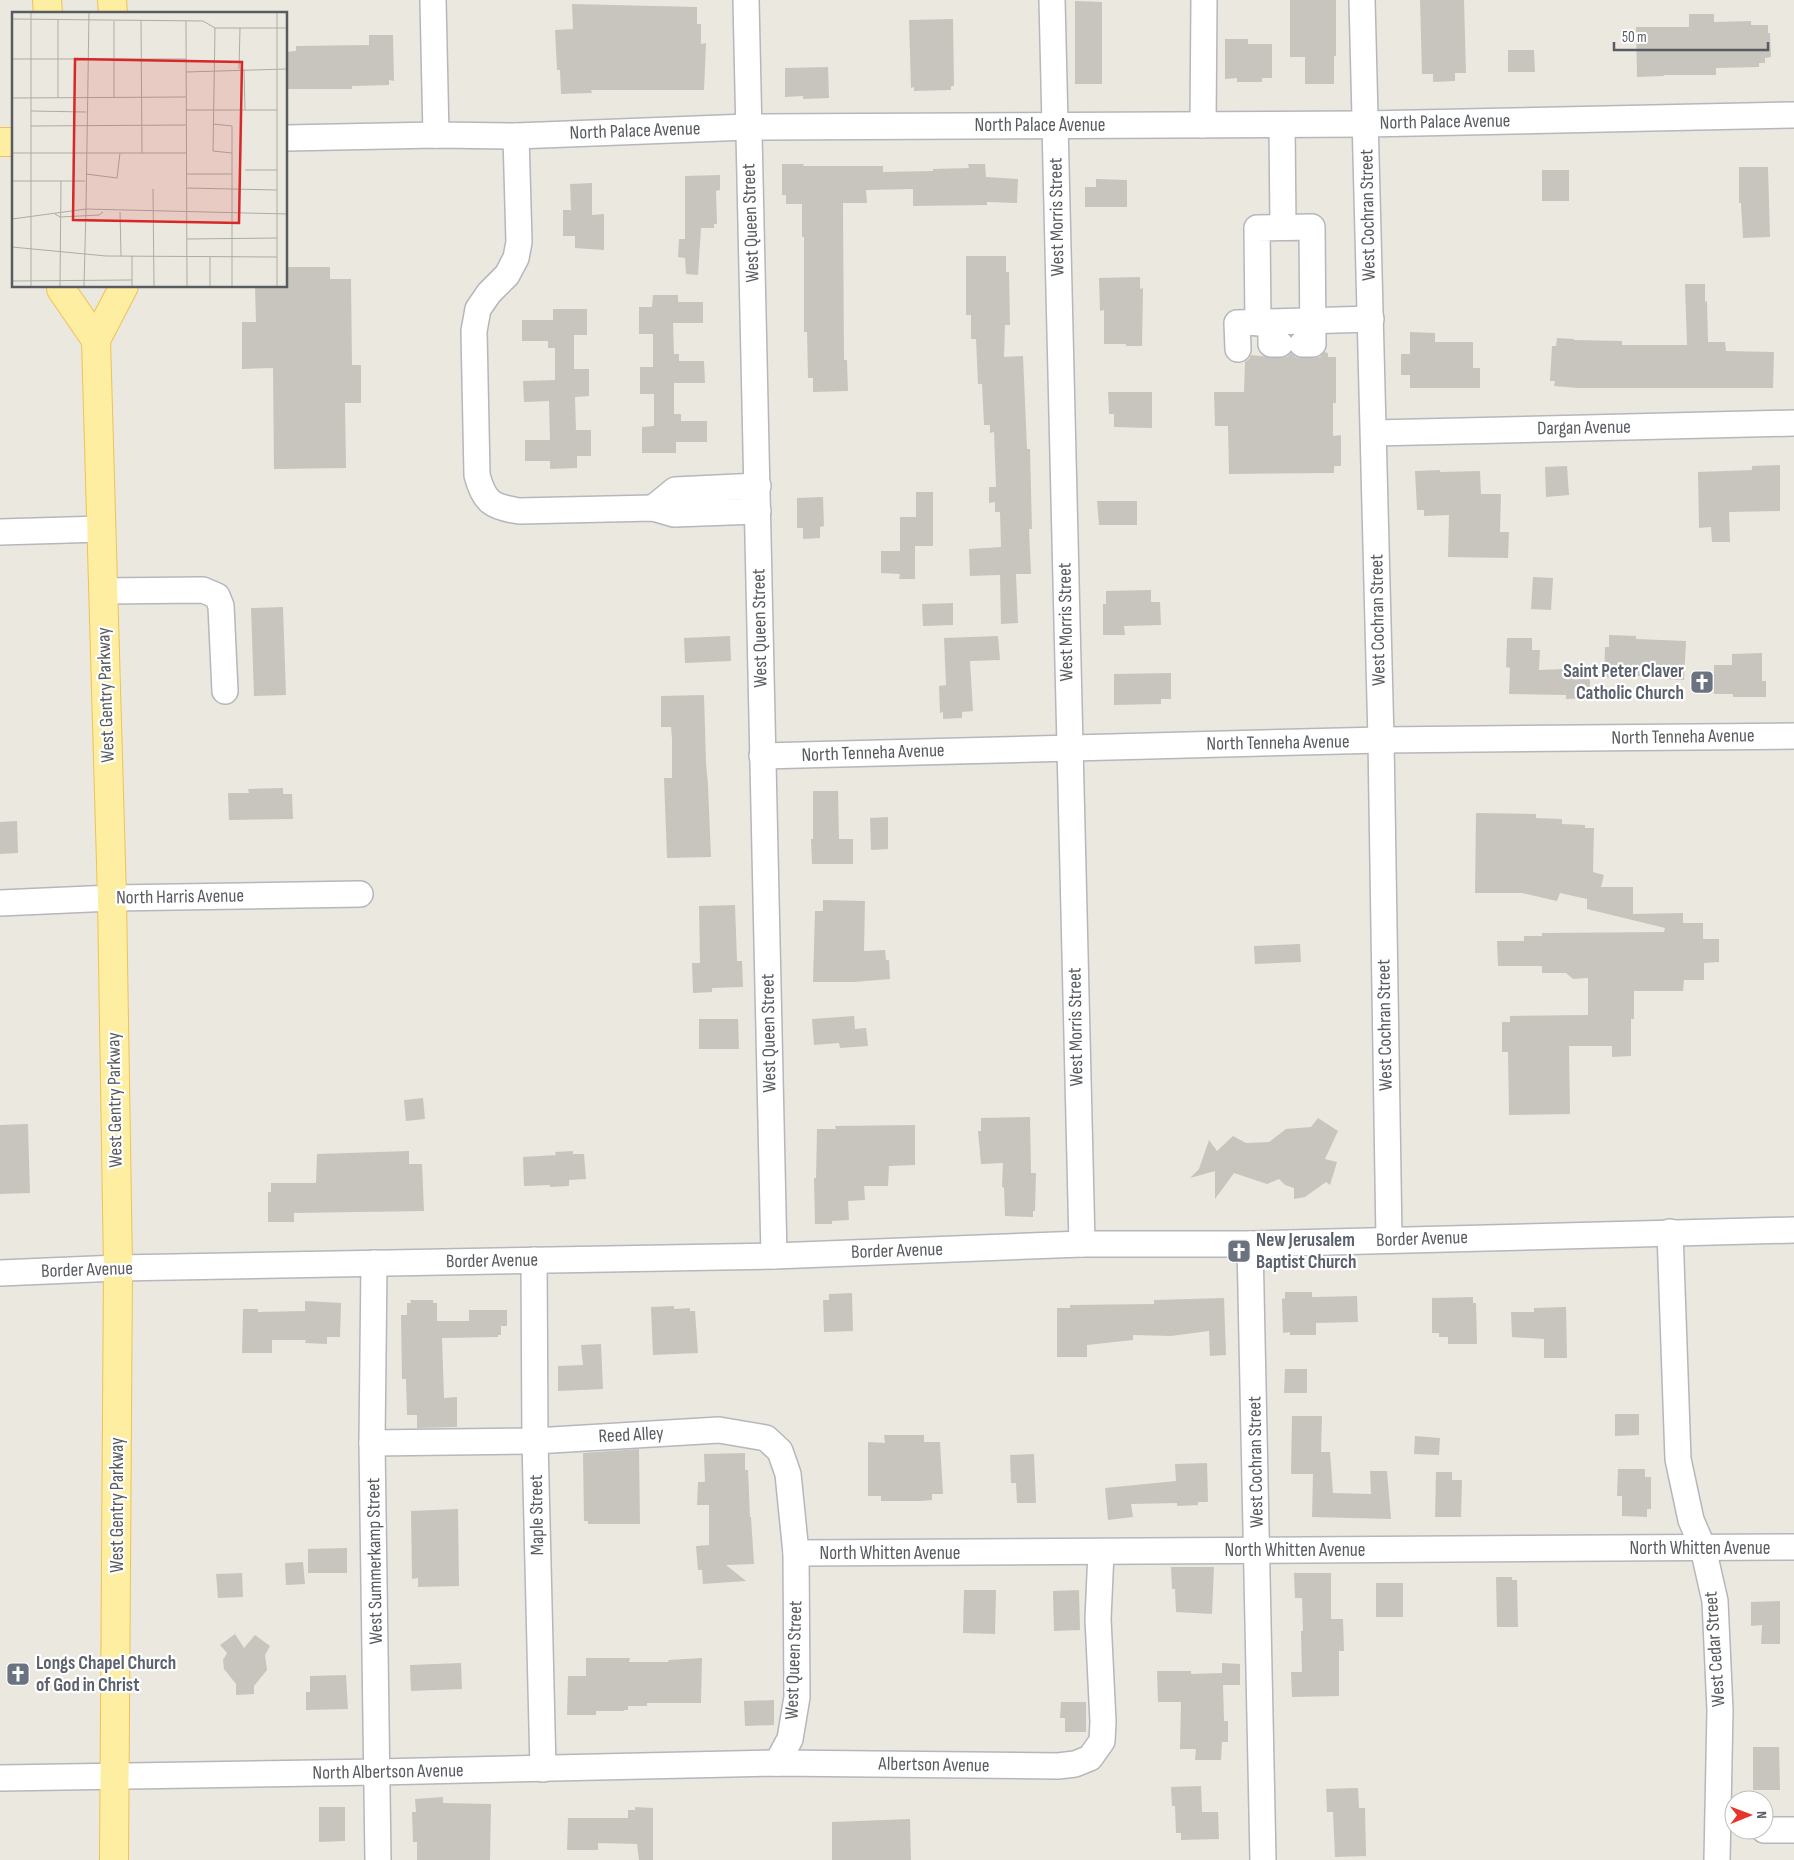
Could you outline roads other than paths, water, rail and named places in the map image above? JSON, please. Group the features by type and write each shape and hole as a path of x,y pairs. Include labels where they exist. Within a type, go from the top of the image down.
{"main road":[{"path":"62,288 96,340"},
{"name":"West Gentry Parkway","path":"114,1860 118,1268 112,898 96,340 123,288"}],"street":[{"path":"433,0 436,135"},
{"name":"West Queen Street","path":"746,0 774,1256"},
{"name":"West Morris Street","path":"1052,0 1082,1244"},
{"path":"1203,124 1204,0"},
{"name":"West Cochran Street","path":"1362,0 1381,740 1389,1240"},
{"name":"North Palace Avenue","path":"288,138 436,135 516,136 748,127 1282,125 1794,115"},
{"path":"1282,125 1283,227"},
{"path":"516,136 519,242 516,258 507,275 489,293 478,309 474,331 477,475 481,491 490,502 504,509 518,511 652,508 674,514 758,511"},
{"path":"1238,349 1237,323 1314,344 1312,227 1257,228 1278,333"},
{"path":"1278,333 1313,321 1371,319"},
{"name":"Dargan Avenue","path":"1374,433 1794,423"},
{"path":"652,508 675,490 758,486"},
{"path":"0,532 102,529"},
{"path":"104,591 203,590 217,596 221,606 225,691"},
{"name":"North Tenneha Avenue","path":"762,756 1381,740 1794,736"},
{"name":"North Harris Avenue","path":"0,903 112,898 360,894"},
{"name":"Border Avenue","path":"0,1272 118,1268 774,1256 1082,1244 1250,1244 1794,1230"},
{"name":"West Cedar Street","path":"1670,1232 1678,1459 1691,1520 1703,1548 1715,1601 1724,1805"},
{"name":"West Cochran Street","path":"1250,1244 1258,1550 1263,1860"},
{"name":"Maple Street","path":"534,1260 535,1441 543,1769"},
{"name":"West Summerkamp Street","path":"374,1263 372,1444 378,1860"},
{"name":"Reed Alley","path":"372,1444 535,1441 719,1430 766,1438 780,1451 788,1474 796,1553"},
{"name":"North Whitten Avenue","path":"796,1553 1794,1547"},
{"name":"Albertson Avenue","path":"777,1763 1058,1766 1075,1764 1090,1758 1102,1741 1103,1731 1098,1619 1101,1552"},
{"name":"West Queen Street","path":"777,1763 790,1739 797,1697 796,1553"},
{"name":"North Albertson Avenue","path":"0,1778 777,1763"},
{"path":"1774,1830 1794,1830"},
{"name":"West Cedar Street","path":"1717,1860 1724,1833"}],"place":[{"name":"Saint Peter Claver Catholic Church","path":"1702,682"},
{"name":"New Jerusalem Baptist Church","path":"1239,1251"},
{"name":"Longs Chapel Church of God in Christ","path":"18,1674"}]}
